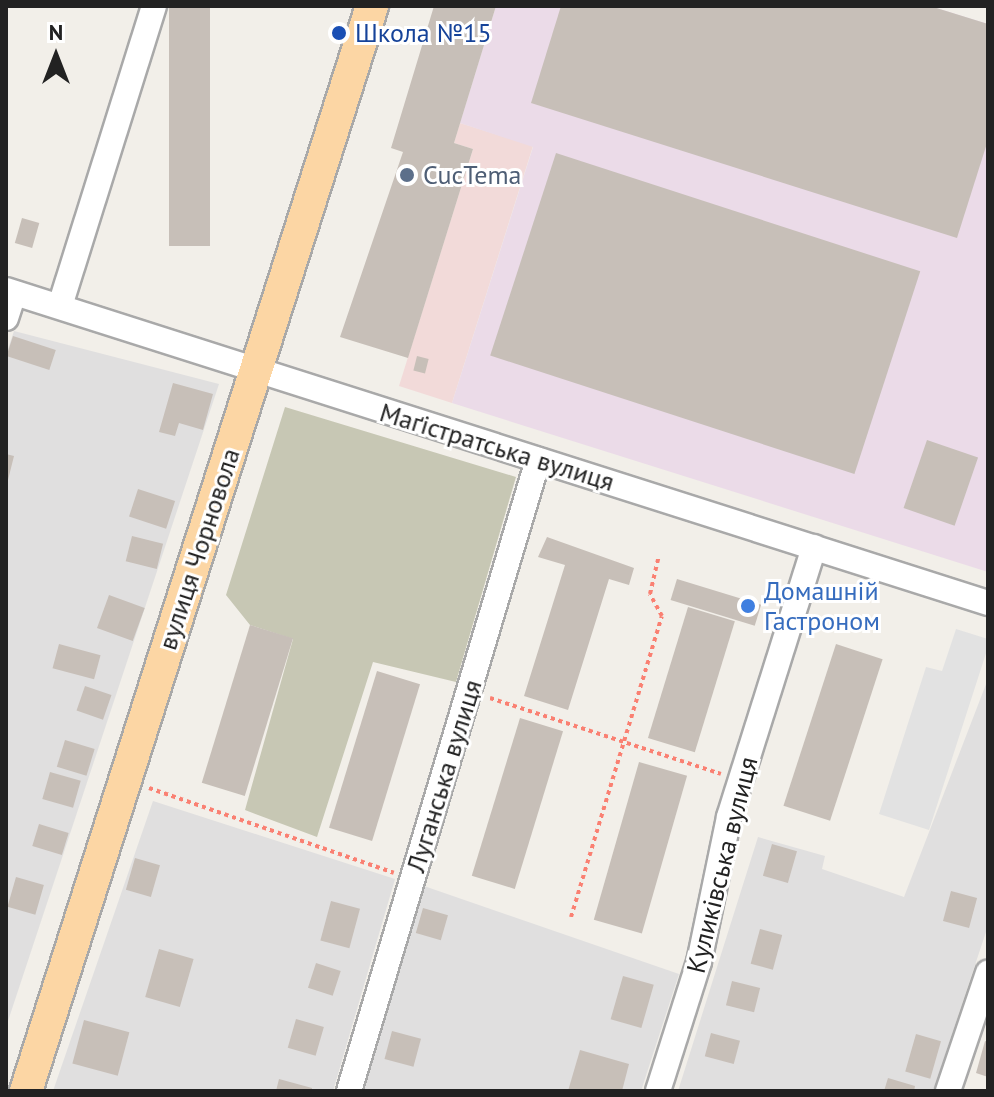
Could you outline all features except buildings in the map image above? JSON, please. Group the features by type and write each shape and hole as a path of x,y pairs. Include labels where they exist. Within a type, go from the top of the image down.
{"main road":[{"name":"вулиця Чорновола","path":"26,1091 372,6"}],"street":[{"path":"60,306 154,6"},
{"path":"6,318 10,292"},
{"name":"Маґістратська вулиця","path":"10,292 988,603"},
{"name":"Луганська вулиця","path":"349,1091 538,460"},
{"name":"Куликівська вулиця","path":"658,1091 699,962 740,780 814,547"},
{"path":"948,1091 988,973"}],"path":[{"path":"571,917 662,616 650,594 659,556"},
{"path":"469,691 740,780"},
{"path":"147,787 411,884"}],"shaded area":[{"path":"496,6 930,6 988,24 988,572 452,403 533,147 460,123"},
{"path":"460,123 533,146 452,403 399,386 473,149 454,143"},
{"path":"14,331 219,384 6,1027 6,355"},
{"path":"285,407 516,477 456,682 373,662 317,837 245,810 293,639 250,625 226,595"},
{"path":"956,629 988,639 988,647 929,830 879,814 926,667 942,671"},
{"path":"988,679 988,926 933,1091 678,1091 758,837 825,856 822,869 904,897"},
{"path":"153,801 395,879 333,1091 53,1091"},
{"path":"424,886 679,974 641,1091 362,1091"}],"place":[{"name":"Школа №15","path":"339,33"},
{"name":"CucTema","path":"407,175"},
{"name":"Домашній Гастроном","path":"748,606"}]}
